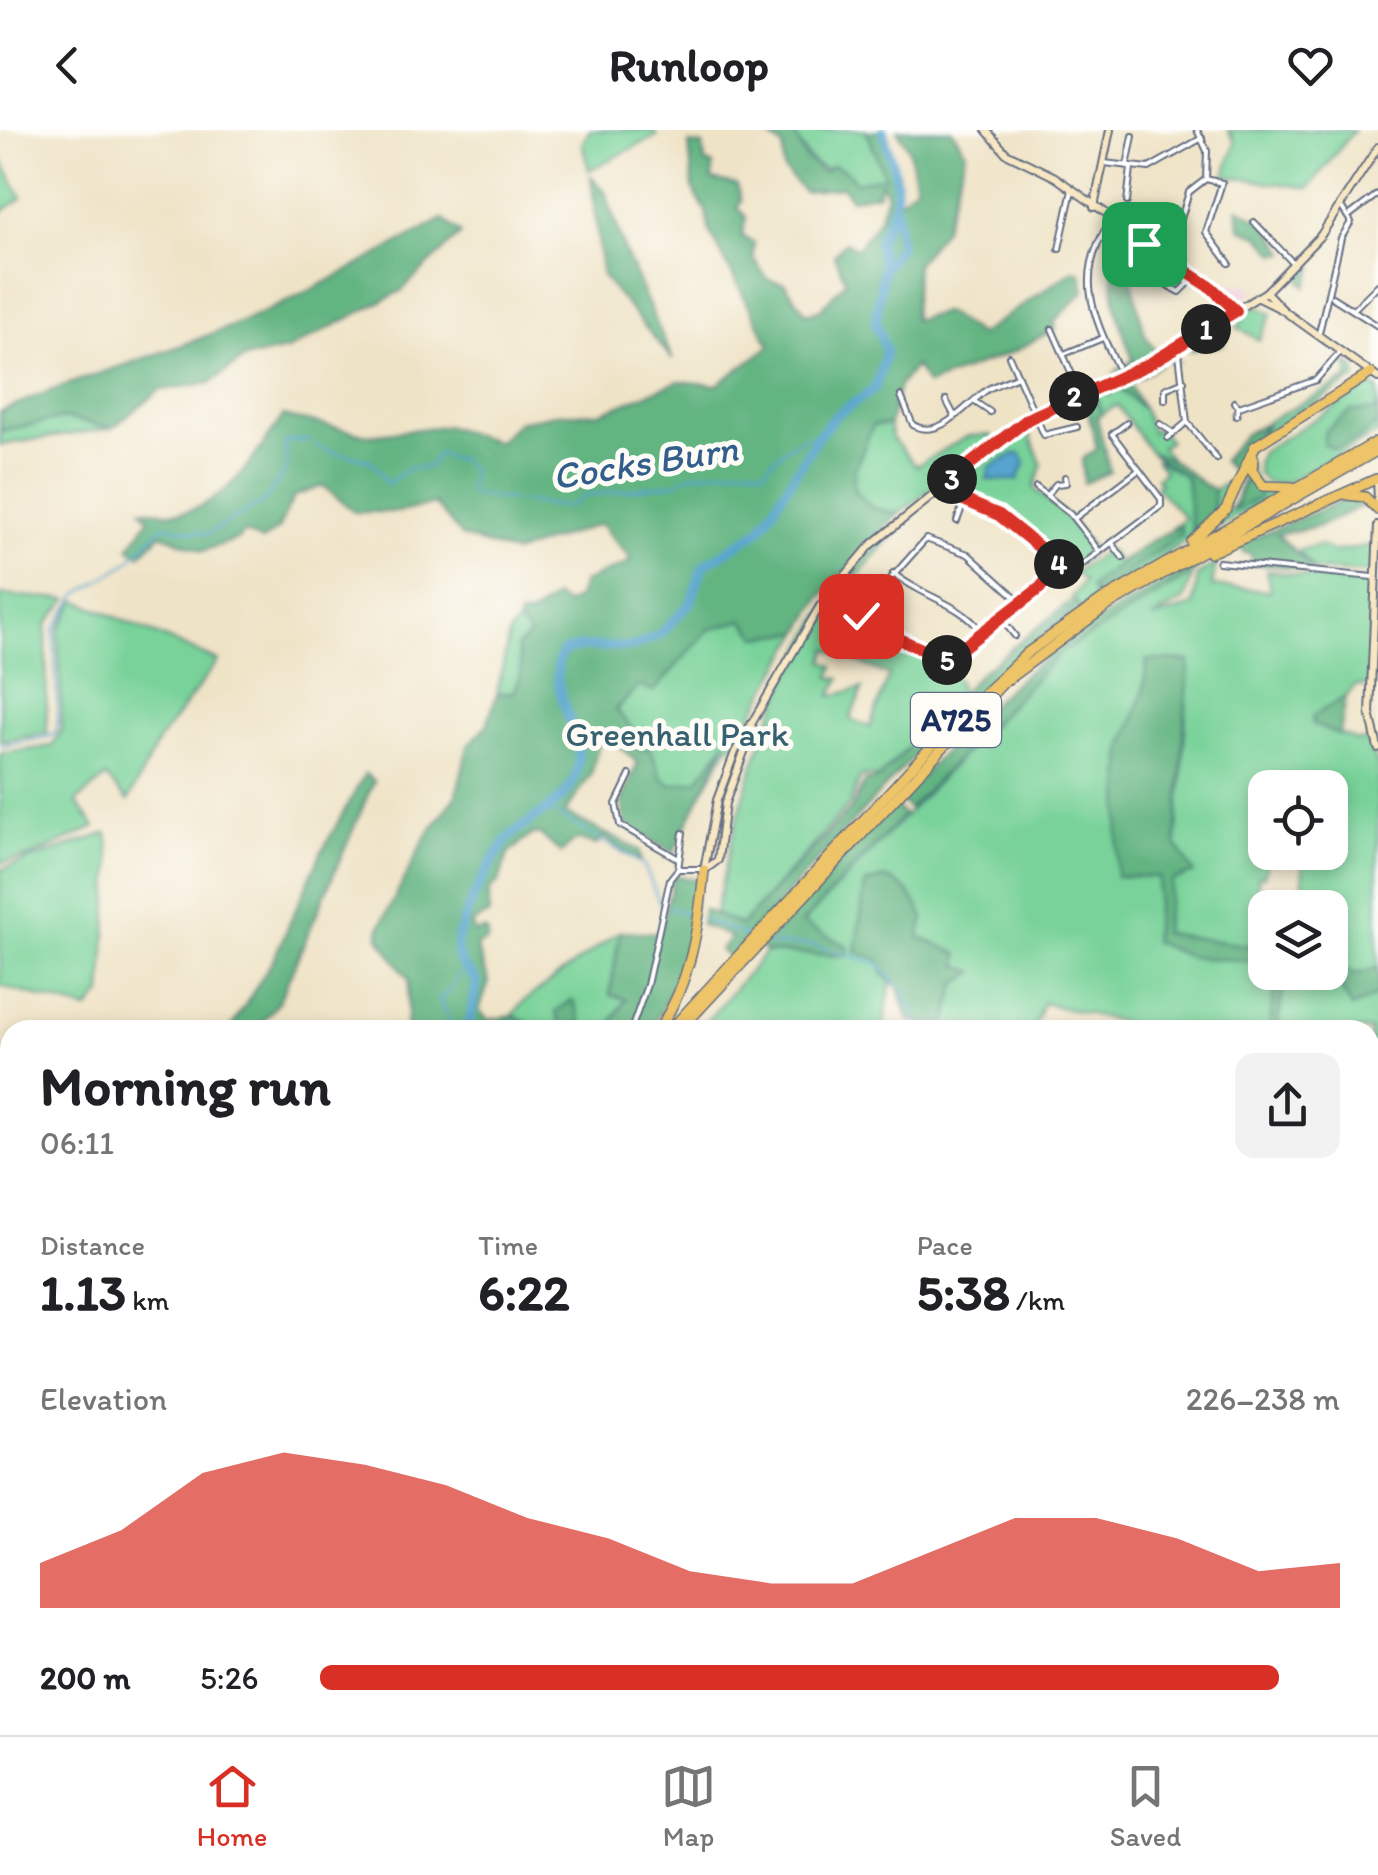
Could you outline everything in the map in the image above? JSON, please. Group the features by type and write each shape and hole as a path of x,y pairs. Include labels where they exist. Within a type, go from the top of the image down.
{"highway":[{"name":"A725","path":"679,1020 974,701 1052,634 1214,524 1235,494 1254,446 1374,376"},
{"name":"A725","path":"1303,484 1266,488 1253,474 1252,460 1264,444 1323,405"},
{"name":"A725","path":"1122,588 1378,441"},
{"name":"A725","path":"689,1020 1003,683 1074,628 1378,450"},
{"name":"A725","path":"1160,575 1377,478"},
{"path":"1339,496 1362,496 1378,506"},
{"path":"664,1020 676,998 692,951 704,870"}],"main road":[{"path":"986,130 1006,152 1072,190 1236,311"},
{"path":"1094,207 1110,130"},
{"path":"704,870 717,800 735,752 820,606 870,546 1036,414 1149,364 1266,292 1321,235 1378,147"},
{"path":"1266,292 1284,311"},
{"path":"1257,297 1284,311 1374,376"},
{"path":"1377,478 1378,506"},
{"path":"1378,526 1370,713 1378,748"}],"street":[{"path":"1197,130 1207,151 1206,179"},
{"path":"1127,202 1133,136"},
{"path":"1104,163 1149,168 1202,138"},
{"path":"1167,260 1189,192 1206,179 1218,180 1222,188 1205,224 1206,232 1229,263"},
{"path":"1059,249 1072,190"},
{"path":"1350,214 1378,194"},
{"path":"1337,207 1350,214"},
{"path":"1318,334 1330,296 1340,238 1350,226 1350,214"},
{"path":"1112,220 1090,256 1089,272 1103,338 1117,366"},
{"path":"1254,222 1294,265"},
{"path":"1148,275 1180,292 1194,277"},
{"path":"1354,309 1378,285"},
{"path":"1330,296 1378,326"},
{"path":"1055,332 1074,378"},
{"path":"1064,354 1103,338"},
{"path":"1178,345 1187,422 1217,459"},
{"path":"1236,416 1237,405 1316,380 1341,351"},
{"path":"1013,359 1044,435 1077,428"},
{"path":"901,401 913,425 922,430 955,417 986,390 1018,376"},
{"path":"1162,392 1184,381"},
{"path":"1156,390 1166,400"},
{"path":"975,402 986,412"},
{"path":"950,403 955,417"},
{"path":"1160,424 1170,436 1187,422"},
{"path":"946,483 965,500 999,515 1060,564 1078,568 1161,506 1112,434 1128,424"},
{"path":"1074,519 1139,470"},
{"path":"1047,495 1056,484 1066,484 1065,478"},
{"path":"1036,487 1074,519 1100,552"},
{"path":"956,520 965,500"},
{"path":"1021,602 968,554 932,540 921,541 860,611 878,630 925,648 945,661 1021,602 1060,564"},
{"path":"1112,543 1123,558"},
{"path":"1219,562 1377,578"},
{"path":"894,572 914,590 958,608 982,632"},
{"path":"1001,618 1015,636"},
{"path":"630,775 616,804 620,825 677,858"},
{"path":"635,1020 648,985 670,879 678,869 683,833"},
{"path":"678,869 704,870"}],"shaded area":[{"path":"1222,283 1250,286 1252,293 1236,302 1219,288"}],"green space":[{"path":"590,130 654,130 657,136 589,170 582,143"},
{"path":"761,130 793,130 806,159 823,172 833,165 856,182 885,177 867,132 883,130 898,173 896,203 916,186 909,149 897,130 952,130 966,152 944,229 916,264 913,320 945,312 979,335 1074,270 1081,273 1084,291 1054,322 1056,328 1015,351 927,385 915,366 899,386 889,425 873,425 854,471 854,490 872,508 898,513 820,598 801,632 758,637 743,620 708,630 654,691 639,686 615,709 631,727 639,750 650,748 662,778 672,785 698,780 727,740 673,853 625,824 622,801 638,763 602,731 591,775 565,813 639,850 641,862 603,837 596,845 576,839 561,853 541,835 532,834 508,854 499,882 489,890 489,914 471,924 475,933 488,933 487,941 476,946 489,982 479,1010 488,1020 407,1020 409,980 379,938 380,927 424,840 456,796 468,746 487,725 497,694 514,692 517,686 521,670 517,647 530,635 518,622 519,616 530,616 555,597 566,604 578,598 583,582 631,559 600,524 514,553 462,537 435,504 399,512 355,512 323,486 294,496 278,529 262,541 244,532 238,539 203,551 161,534 140,555 129,548 149,519 142,509 182,512 213,499 240,474 283,416 369,435 445,426 498,442 518,422 559,413 600,413 679,381 717,385 770,346 709,230 706,211 693,190 689,144 703,145 705,163 713,165 712,180 737,185 741,201 737,207 746,217 742,236 754,243 753,258 768,280 784,283 807,314 821,309 846,281 834,255 845,242 857,249 880,217 887,194 881,183 878,193 851,199 843,187 804,192 784,170 783,147"},
{"path":"793,130 867,130 885,177 856,182 846,171 819,166 807,156"},
{"path":"1228,130 1354,130 1309,188 1225,176 1235,142"},
{"path":"0,157 22,198 0,213"},
{"path":"591,176 605,191 625,252 673,360 602,276"},
{"path":"1238,208 1266,224 1286,253 1276,254 1259,235 1240,228"},
{"path":"443,219 461,234 401,291 287,350 245,358 210,383 160,390 112,428 64,418 0,431 0,412 269,310"},
{"path":"1123,244 1145,335 1157,353 1114,373 1133,360 1115,302 1114,272"},
{"path":"1320,247 1310,265 1314,267 1306,287 1297,276 1287,284"},
{"path":"1257,306 1272,314 1259,340 1238,328 1247,310"},
{"path":"1236,317 1223,345 1191,350 1189,346"},
{"path":"1172,357 1177,361 1167,360 1129,384 1143,409 1118,387 1110,395 1099,388"},
{"path":"1338,360 1355,367 1356,378 1262,434 1267,422 1349,378 1349,367"},
{"path":"1369,386 1378,388 1378,433 1285,483 1267,483 1258,474 1261,452"},
{"path":"1118,387 1143,409 1152,432 1159,428 1169,441 1161,447 1171,459 1151,453 1117,405 1102,414 1093,390"},
{"path":"1093,390 1102,414 1097,418 1110,472 1084,483 1082,459 1097,449 1085,399 1073,400"},
{"path":"1378,403 1378,423 1357,440 1335,449 1323,444 1325,431 1351,411 1375,411"},
{"path":"64,418 112,428 0,445 0,431"},
{"path":"1267,422 1247,450 1238,476 1222,461 1245,434"},
{"name":"Greenhall Park","path":"873,425 889,425 892,438 916,466 968,436 991,435 993,440 875,533 820,598 738,739 727,749 680,832 673,853 625,824 622,801 638,763 599,728 639,686 654,690 854,471"},
{"path":"1027,427 1042,466 1034,488 1071,521 1094,550 1078,564 1063,562 1000,511 971,498 972,493 958,490 962,479"},
{"path":"1151,453 1169,459 1214,490 1213,512 1192,532 1186,477"},
{"path":"1155,459 1186,477 1192,531 1214,490 1238,476 1223,507 1189,538 1006,663 1079,606 1072,597 1084,581 1074,572 1109,550 1118,563 1127,558 1125,564 1090,588 1095,595 1182,534 1180,526 1171,528 1185,518 1156,487 1160,483 1156,478 1164,471"},
{"path":"1249,461 1257,483 1277,493 1210,532 1234,504"},
{"path":"1245,479 1257,486 1260,497 1233,511"},
{"path":"1348,498 1367,503 1320,526 1277,534 1314,570 1254,564 1250,553 1244,553 1239,544"},
{"path":"1180,526 1182,534 1094,596 1092,585 1152,540"},
{"path":"894,534 836,601 877,632 933,655 959,682 959,694 877,779 870,775 860,778 850,804 741,925 715,915 743,800 783,689 826,607 882,540","holes":["828,649 889,675 870,727 850,719 863,688 831,696 840,679 830,677 834,666 824,661"]},
{"path":"1320,545 1333,552 1372,545 1373,568 1364,573 1314,570 1298,550"},
{"path":"1205,559 1193,573 1059,654 909,809 899,799 986,709 1061,645"},
{"path":"1216,563 1212,586 1270,591 1267,571 1371,584 1369,686 1355,686 1346,697 1313,716 1313,724 1357,741 1367,740 1378,766 1378,968 1356,974 1348,971 1348,890 1303,890 1303,870 1348,870 1348,770 1248,770 1248,870 1266,870 1264,876 1258,876 1258,890 1248,890 1248,946 1163,933 1182,781 1189,661 1147,660 1143,694 1123,748 1159,876 1154,942 1190,957 1248,961 1248,990 1275,990 1270,1020 1114,1020 1043,1003 1037,1020 912,1020 899,987 891,981 885,1020 708,1020 766,952 847,956 848,946 802,924 1059,654 1193,573 1184,600 1151,619 1193,606 1198,575"},
{"path":"0,595 68,599 46,625 47,733 0,742"},
{"path":"1074,599 1079,605 940,730 729,958 720,950 731,937 701,925 703,909 741,925 852,808 865,781 878,779 979,674"},
{"path":"76,600 218,661 159,740 128,801 106,777 76,802 95,827 30,857 0,863 0,754 52,746 62,729 58,631"},
{"path":"518,622 531,635 517,647 519,680 514,692 497,694 509,634"},
{"path":"1147,660 1189,661 1176,844 1194,873 1172,881 1163,933 1248,946 1248,961 1190,957 1153,942 1159,877 1116,876 1123,748 1143,694"},
{"path":"1346,697 1340,735 1313,725 1313,716"},
{"path":"365,774 374,781 278,1003 264,1020 236,1020 274,958 321,853"},
{"path":"893,804 904,815 802,923 848,947 847,956 766,952 761,948"},
{"path":"107,833 111,864 102,994 88,1010 0,986 0,870"},
{"path":"674,875 697,880 687,940 669,995 655,1020 614,1020 626,999 610,995 620,931 660,933"},
{"path":"884,878 904,888 924,918 919,937 959,954 958,965 975,972 956,984 947,1020 908,1019 899,987 884,975 879,960 856,952 865,884"},
{"path":"620,931 610,994 626,998 614,1020 580,1020 572,1000 557,1012 560,1020 519,1020 513,1015 524,1001"},
{"path":"1378,968 1378,995 1351,1008 1342,990 1348,990 1348,971 1356,974"},
{"path":"1348,984 1378,995 1378,1020 1277,1020 1282,990 1348,990"},
{"path":"1275,990 1283,990 1278,1020 1270,1020"},
{"path":"572,1000 581,1020 559,1020 556,1012"},
{"path":"514,1016 523,1020 488,1020"}],"water":[{"path":"1021,454 1025,463 1018,480 987,480 990,467"}],"waterway":[{"path":"470,1020 477,983 457,952 468,909 505,843 559,801 578,770 578,753 558,684 562,652 578,647 633,647 661,634 691,602 703,566 760,530 819,435 836,415 875,389 886,352 876,323 883,266 878,241 892,209 896,187 883,130"},
{"path":"883,270 899,246 896,208"},
{"name":"Cocks Burn","path":"526,502 567,507 586,496 676,483 692,474 751,467 763,471 795,442 819,435"},
{"name":"Cocks Burn","path":"0,747 54,735 58,725 54,630 77,595 126,564 163,526 208,534 265,501 287,468 285,442 310,440"},
{"name":"Cocks Burn","path":"315,445 369,460 388,484 407,469 429,467 438,453 453,460 460,458 472,471 469,492 511,500"},
{"path":"547,809 644,865 660,904"},
{"path":"670,908 694,916"},
{"path":"703,920 747,936"},
{"path":"770,945 813,945 879,964 902,990 918,1020"},
{"path":"449,1020 439,1000 453,987 463,966"}],"route":[{"path":"861,616 878,630 925,648 945,661 1040,588 1060,564 993,511 959,498 946,483 1028,419 1093,386 1149,364 1236,311 1212,288 1144,244"}]}
